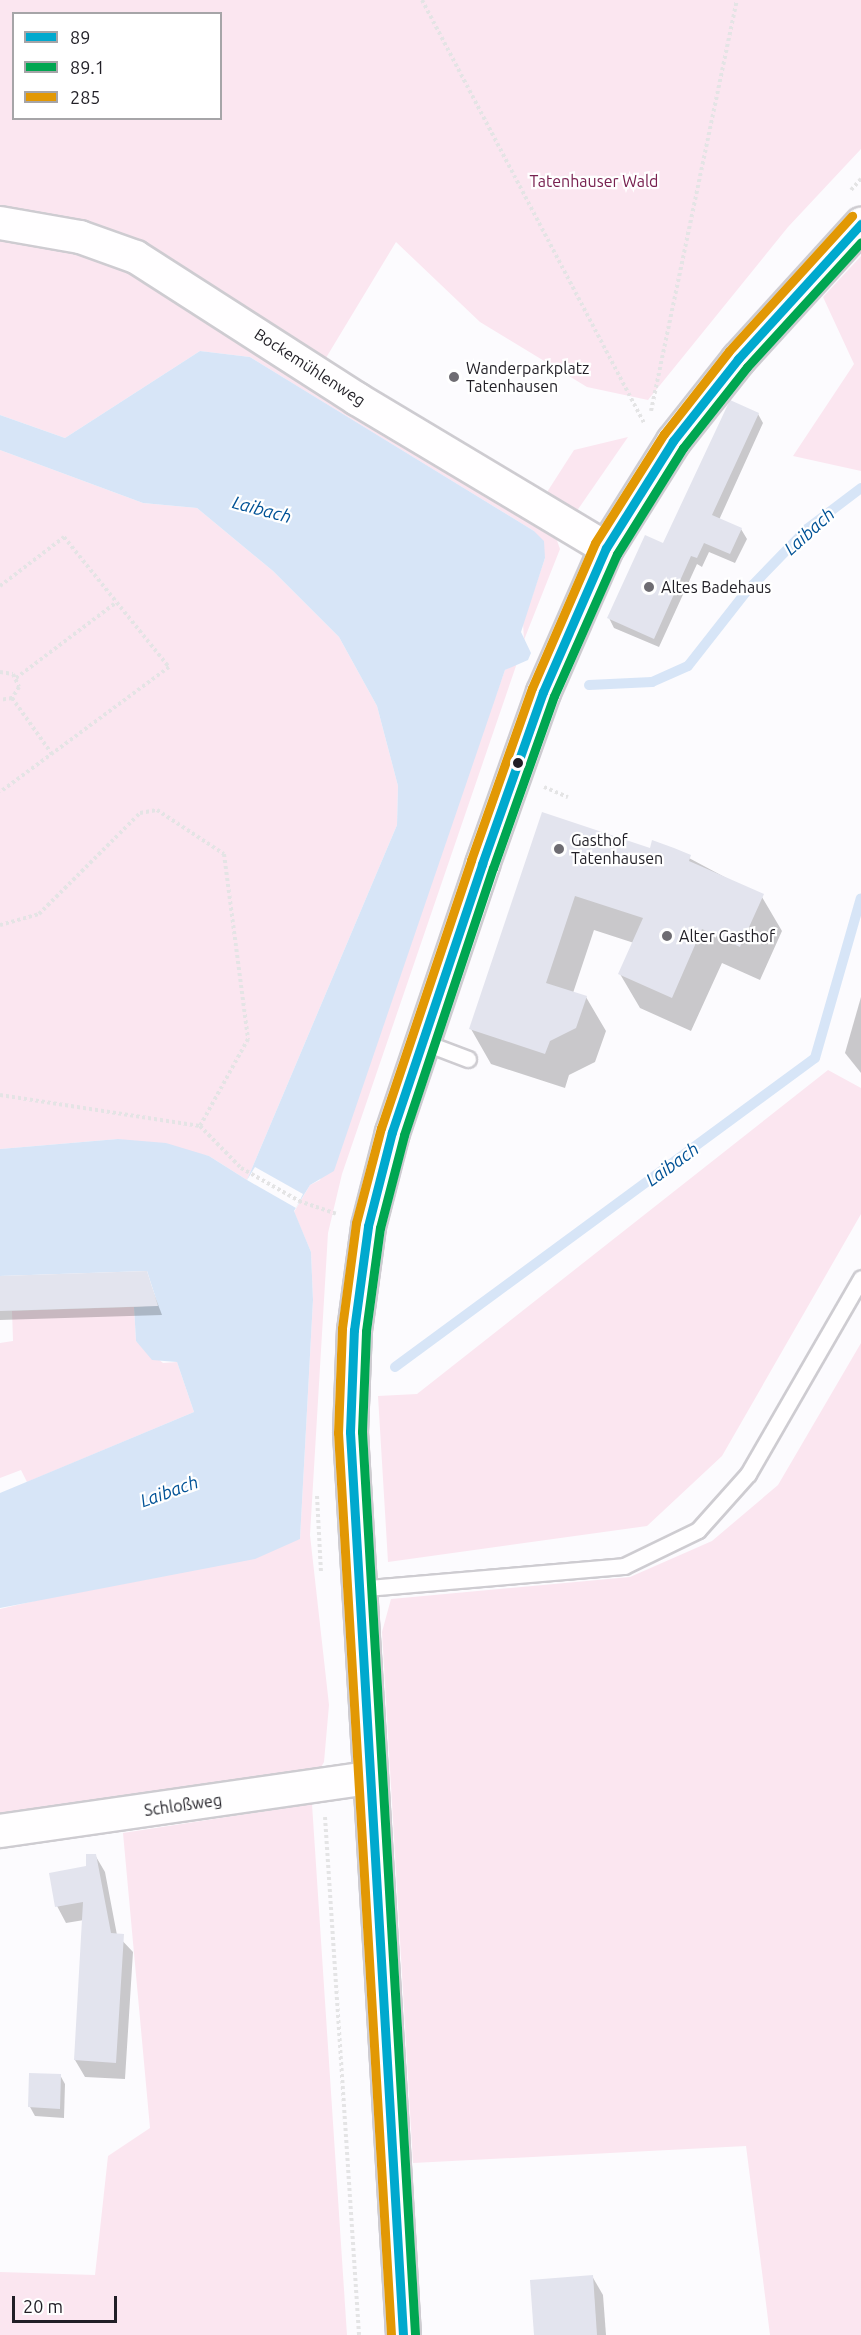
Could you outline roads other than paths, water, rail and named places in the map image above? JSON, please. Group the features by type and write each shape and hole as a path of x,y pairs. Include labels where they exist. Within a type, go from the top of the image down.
{"main road":[{"path":"403,2335 367,1778 350,1432 354,1330 368,1226 423,1042 543,692 606,548 680,432 861,224"}],"street":[{"name":"Bockemühlenweg","path":"0,223 80,237 136,257 357,399 606,548"},
{"name":"Schloßweg","path":"0,1830 367,1778"}],"lane":[{"path":"423,1042 468,1059"},
{"path":"356,1589 624,1566 698,1530 748,1474 861,1278"}],"water":[{"path":"200,351 250,357 534,531 544,541 545,558 521,632 531,653 528,660 505,670 334,1171 310,1185 294,1211 311,1252 313,1300 300,1539 255,1559 0,1608 0,1493 194,1412 177,1362 152,1360 136,1341 134,1307 158,1305 147,1271 0,1276 0,1149 118,1139 166,1143 209,1156 247,1180 397,825 398,786 377,706 339,637 273,571 197,508 143,503 0,450 0,415 65,438"}],"waterway":[{"name":"Laibach","path":"589,685 652,682 688,666 746,592 807,529 861,488"},
{"name":"Laibach","path":"395,1367 815,1058 861,898"}],"place":[{"name":"Wanderparkplatz Tatenhausen","path":"454,377"},
{"name":"Altes Badehaus","path":"649,587"},
{"name":"Gasthof Tatenhausen","path":"559,849"},
{"name":"Alter Gasthof","path":"667,936"}],"park label":[{"name":"Tatenhauser Wald","path":"594,181"}]}
